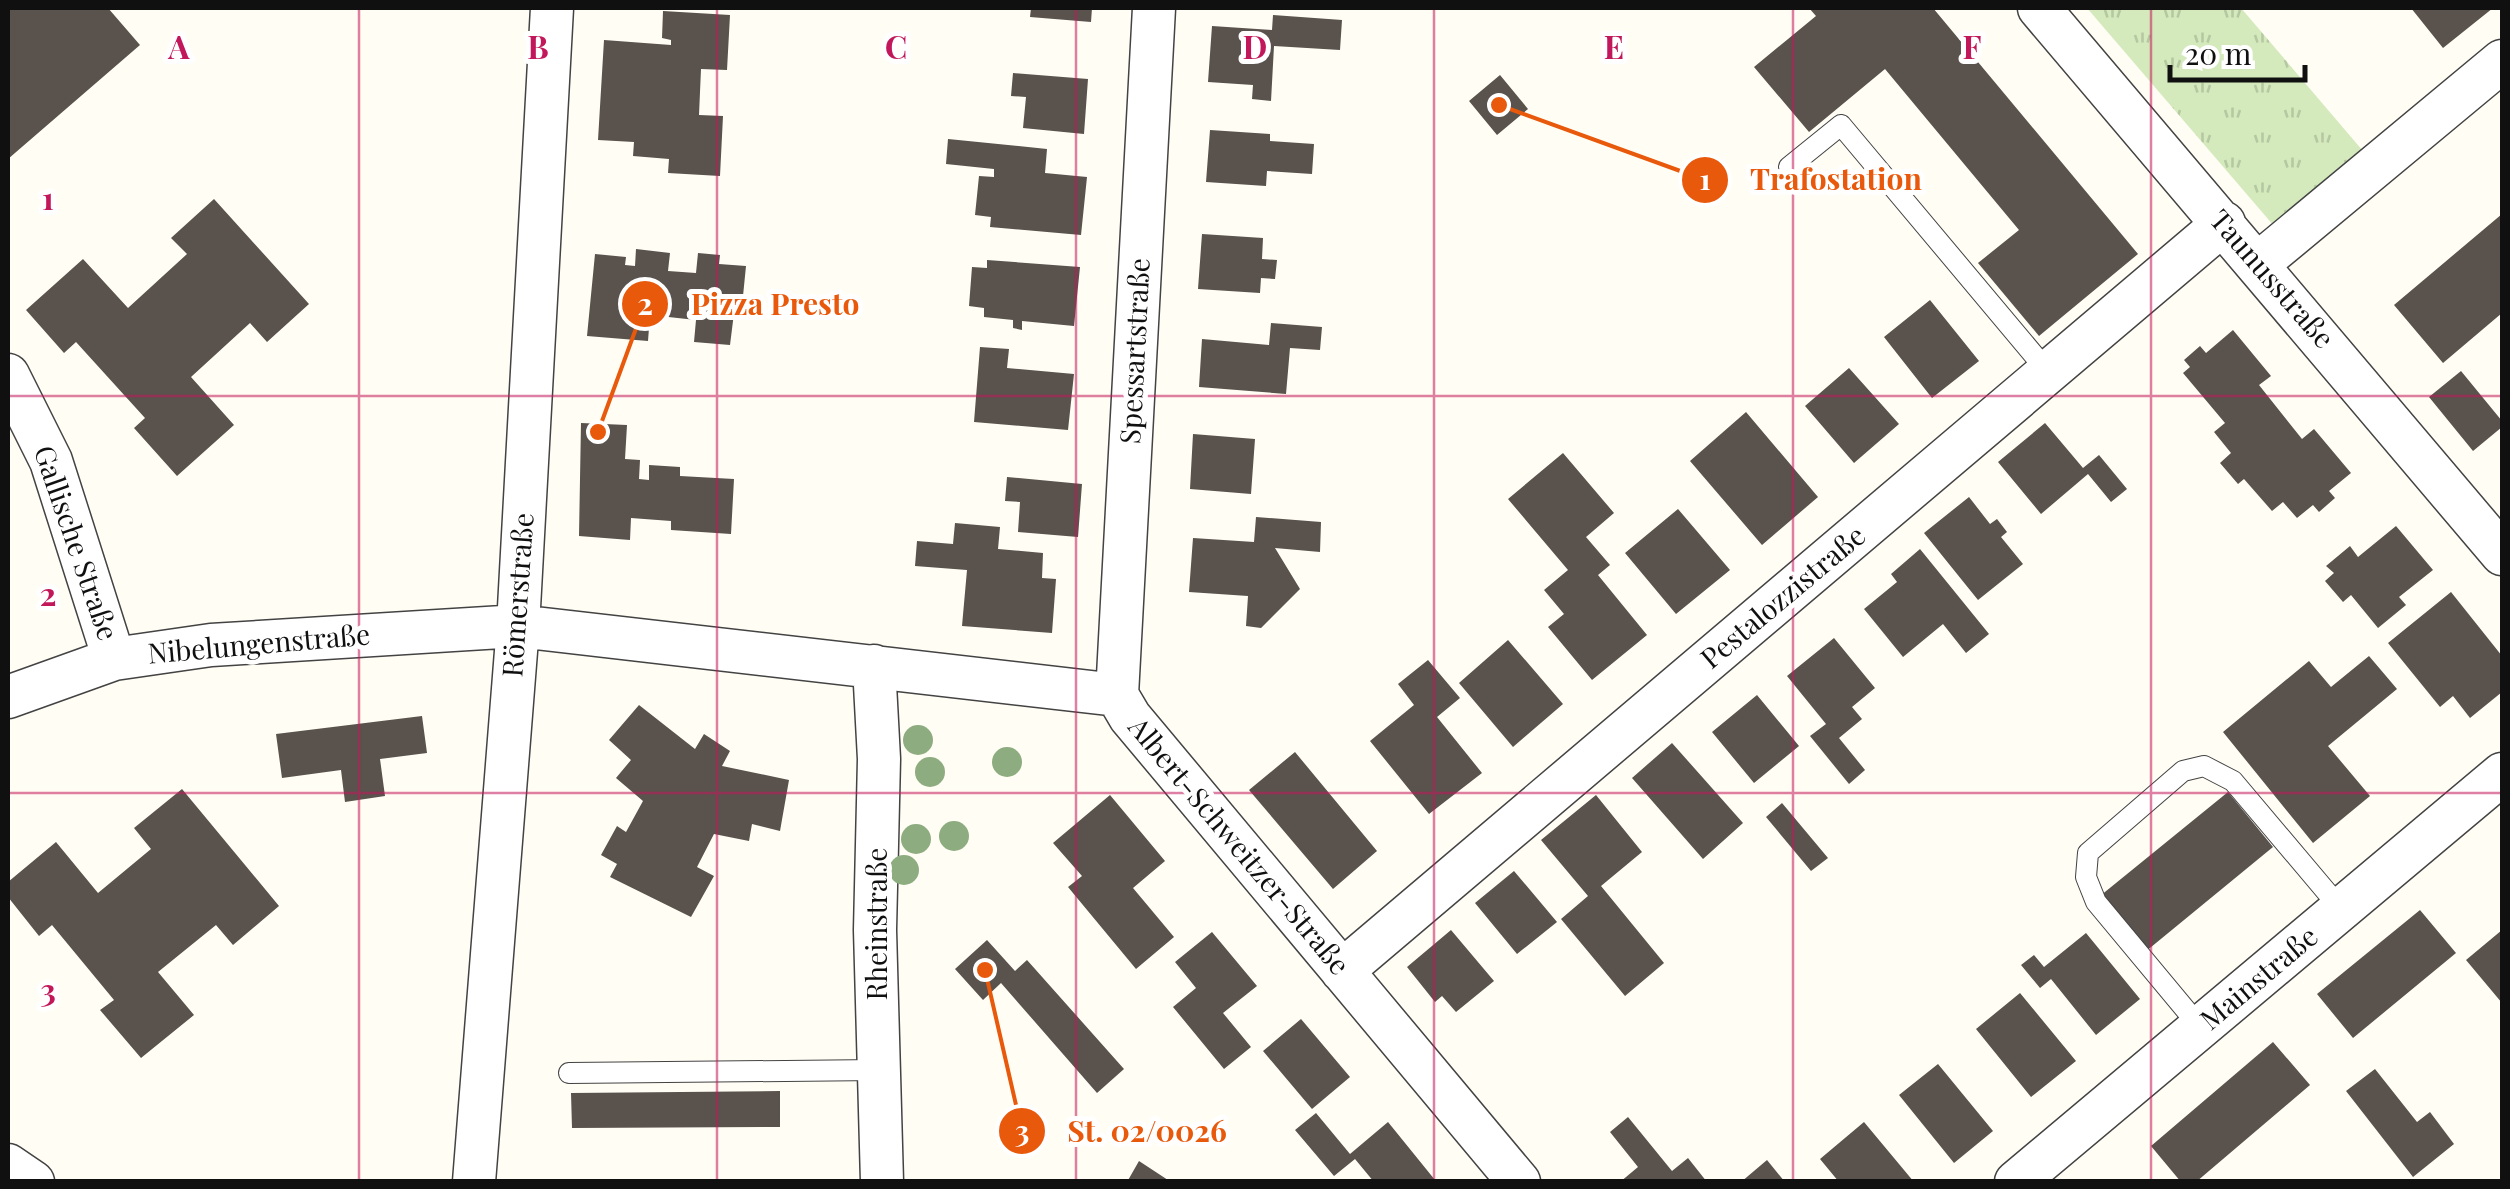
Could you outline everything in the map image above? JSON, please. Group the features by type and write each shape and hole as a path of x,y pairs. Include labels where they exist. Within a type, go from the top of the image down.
{"street":[{"name":"Römerstraße","path":"474,1182 518,626 552,8"},
{"name":"Spessartstraße","path":"1117,695 1154,8"},
{"name":"Taunusstraße","path":"2039,8 2502,554"},
{"path":"2259,263 2502,61"},
{"name":"Pestalozzistraße","path":"1342,971 2224,223"},
{"name":"Gallische Straße","path":"8,375 52,461 114,659"},
{"name":"Nibelungenstraße","path":"8,697 114,659 314,636 518,626"},
{"name":"Albert-Schweitzer-Straße","path":"518,626 1117,695 1130,717 1519,1182"},
{"name":"Rheinstraße","path":"874,666 879,759 874,930 882,1182"},
{"name":"Mainstraße","path":"2016,1182 2502,774"},
{"path":"8,1165 33,1182"}],"lane":[{"path":"1789,167 1841,126 2049,374"},
{"path":"2200,1027 2096,902 2086,877 2088,853 2183,771 2204,766 2234,780 2341,909"},
{"path":"569,1072 878,1070"}],"green space":[{"path":"2087,8 2241,8 2363,151 2274,226"}],"building":[{"path":"8,8 108,8 140,45 8,159"},
{"path":"1031,8 1092,8 1091,22 1030,17"},
{"path":"1809,8 1933,8 2138,254 2039,336 1978,263 2019,230 1885,69 1809,132 1754,67 1816,16"},
{"path":"2411,8 2493,8 2443,48"},
{"path":"663,11 730,15 727,70 701,69 699,115 723,116 720,176 668,173 669,159 633,156 634,142 598,140 604,40 671,45 671,40 662,38"},
{"path":"1273,15 1342,20 1340,50 1274,46 1271,101 1252,99 1253,85 1208,82 1212,26 1272,30"},
{"path":"1013,73 1088,79 1084,134 1023,128 1026,97 1011,96"},
{"path":"1500,75 1528,109 1497,135 1469,101"},
{"path":"1210,130 1270,134 1270,141 1314,144 1312,174 1267,171 1266,186 1206,182"},
{"path":"948,139 1047,149 1045,173 1087,177 1081,235 990,227 991,217 975,215 979,176 994,177 994,169 946,164"},
{"path":"214,199 309,304 267,342 250,323 191,377 234,425 177,476 134,428 145,418 76,342 64,353 26,310 83,259 128,308 187,254 171,238"},
{"path":"2502,214 2502,313 2443,363 2394,305"},
{"path":"1202,234 1263,238 1262,259 1277,260 1275,279 1261,278 1260,293 1198,289"},
{"path":"636,249 670,253 668,271 696,273 698,253 720,255 719,264 746,266 742,306 735,305 730,345 694,342 696,320 650,315 648,341 587,336 595,254 626,257 625,265 635,266"},
{"path":"987,260 1080,267 1074,326 1022,321 1022,330 1013,328 1013,320 984,317 984,308 969,306 972,267 987,268"},
{"path":"1930,300 1979,361 1932,398 1884,337"},
{"path":"1271,323 1322,327 1320,350 1290,348 1286,394 1199,387 1202,339 1269,345"},
{"path":"2233,330 2271,376 2259,385 2302,439 2314,429 2351,473 2329,491 2335,498 2319,512 2313,505 2297,518 2283,502 2272,511 2244,479 2238,484 2220,463 2231,453 2214,432 2225,423 2183,373 2190,367 2184,360 2200,346 2206,353"},
{"path":"980,347 1009,349 1007,368 1074,374 1068,430 974,422"},
{"path":"1849,368 1899,424 1854,463 1805,406"},
{"path":"2461,371 2502,421 2502,427 2473,451 2429,397"},
{"path":"1746,412 1818,497 1762,545 1690,461"},
{"path":"581,423 627,425 625,459 640,460 639,479 649,480 649,465 680,467 680,476 734,479 731,534 671,530 671,521 631,518 630,540 579,536"},
{"path":"2045,423 2083,468 2099,455 2127,489 2111,502 2088,474 2041,514 1998,462"},
{"path":"1193,434 1255,439 1251,494 1190,489"},
{"path":"1563,453 1614,513 1586,537 1610,565 1598,575 1647,635 1592,680 1548,627 1564,614 1544,590 1568,570 1508,499"},
{"path":"1007,477 1082,484 1078,537 1018,532 1020,502 1005,501"},
{"path":"1969,497 1990,524 1997,519 2007,532 2001,537 2023,564 1978,600 1924,533"},
{"path":"1678,509 1730,570 1676,614 1625,553"},
{"path":"1256,517 1321,522 1320,552 1275,548 1300,589 1261,628 1246,626 1248,596 1189,592 1193,538 1254,542"},
{"path":"955,523 1000,527 998,549 1043,553 1042,578 1056,579 1052,633 962,626 967,570 915,566 917,541 953,544"},
{"path":"2396,526 2433,570 2399,597 2406,605 2378,628 2351,595 2343,602 2325,581 2334,573 2326,566 2350,546 2358,557"},
{"path":"1920,549 1989,634 1966,653 1943,624 1903,657 1864,609 1897,582 1891,574"},
{"path":"2451,592 2502,656 2502,692 2470,718 2453,696 2440,707 2388,643"},
{"path":"1834,638 1875,688 1852,707 1862,719 1839,738 1865,770 1849,784 1810,736 1826,724 1787,676"},
{"path":"1508,640 1563,704 1513,747 1459,683"},
{"path":"2369,656 2397,689 2328,746 2370,796 2313,843 2223,732 2309,661 2331,687"},
{"path":"1428,660 1460,698 1437,717 1482,773 1429,814 1370,741 1414,705 1398,684"},
{"path":"1757,695 1799,746 1754,783 1712,732"},
{"path":"639,705 695,749 704,734 730,751 722,766 789,780 780,831 752,824 749,841 714,834 697,867 714,876 691,917 610,877 617,864 601,855 617,826 626,832 643,801 616,778 631,760 609,740"},
{"path":"422,716 427,753 380,759 385,796 345,802 341,770 282,778 276,734"},
{"path":"1672,743 1743,823 1703,859 1632,778"},
{"path":"1295,752 1377,851 1333,889 1249,790"},
{"path":"182,789 279,906 233,945 216,925 158,972 194,1015 141,1058 100,1010 114,1000 52,925 39,936 8,897 8,882 56,842 98,893 151,849 134,828"},
{"path":"2228,792 2273,847 2145,952 2100,896"},
{"path":"1110,795 1165,861 1133,888 1174,937 1136,969 1068,887 1082,876 1053,843"},
{"path":"1596,795 1642,852 1601,886 1664,963 1625,996 1561,919 1588,896 1541,840"},
{"path":"1782,803 1828,858 1811,871 1766,817"},
{"path":"1514,871 1557,922 1517,954 1475,903"},
{"path":"2420,910 2456,953 2353,1038 2317,994"},
{"path":"1451,930 1494,981 1456,1012 1442,996 1435,1002 1407,967"},
{"path":"2502,930 2502,1003 2466,960"},
{"path":"1212,932 1257,986 1223,1013 1251,1047 1224,1069 1173,1007 1196,988 1175,962"},
{"path":"2086,933 2140,999 2096,1035 2051,979 2040,988 2021,965 2034,955 2044,967"},
{"path":"987,940 1015,971 1027,960 1124,1069 1097,1093 1001,983 983,1000 955,969"},
{"path":"2020,993 2076,1061 2031,1097 1976,1029"},
{"path":"1301,1019 1350,1077 1312,1109 1263,1051"},
{"path":"2273,1042 2310,1085 2196,1182 2181,1182 2151,1146"},
{"path":"1938,1064 1993,1131 1954,1163 1899,1095"},
{"path":"2375,1069 2417,1122 2430,1112 2454,1144 2413,1177 2346,1091"},
{"path":"780,1091 780,1127 572,1128 571,1093"},
{"path":"1316,1113 1350,1154 1388,1122 1435,1180 1374,1182 1355,1159 1334,1176 1295,1130"},
{"path":"1628,1117 1672,1171 1688,1158 1707,1182 1620,1182 1638,1167 1610,1132"},
{"path":"1864,1122 1914,1182 1839,1182 1820,1159"},
{"path":"1767,1160 1785,1182 1741,1182"},
{"path":"1139,1161 1171,1182 1127,1182"}],"place":[{"name":"Trafostation","path":"1499,105"},
{"name":"Pizza Presto","path":"598,432"},
{"name":"St. 02/0026","path":"985,970"}]}
